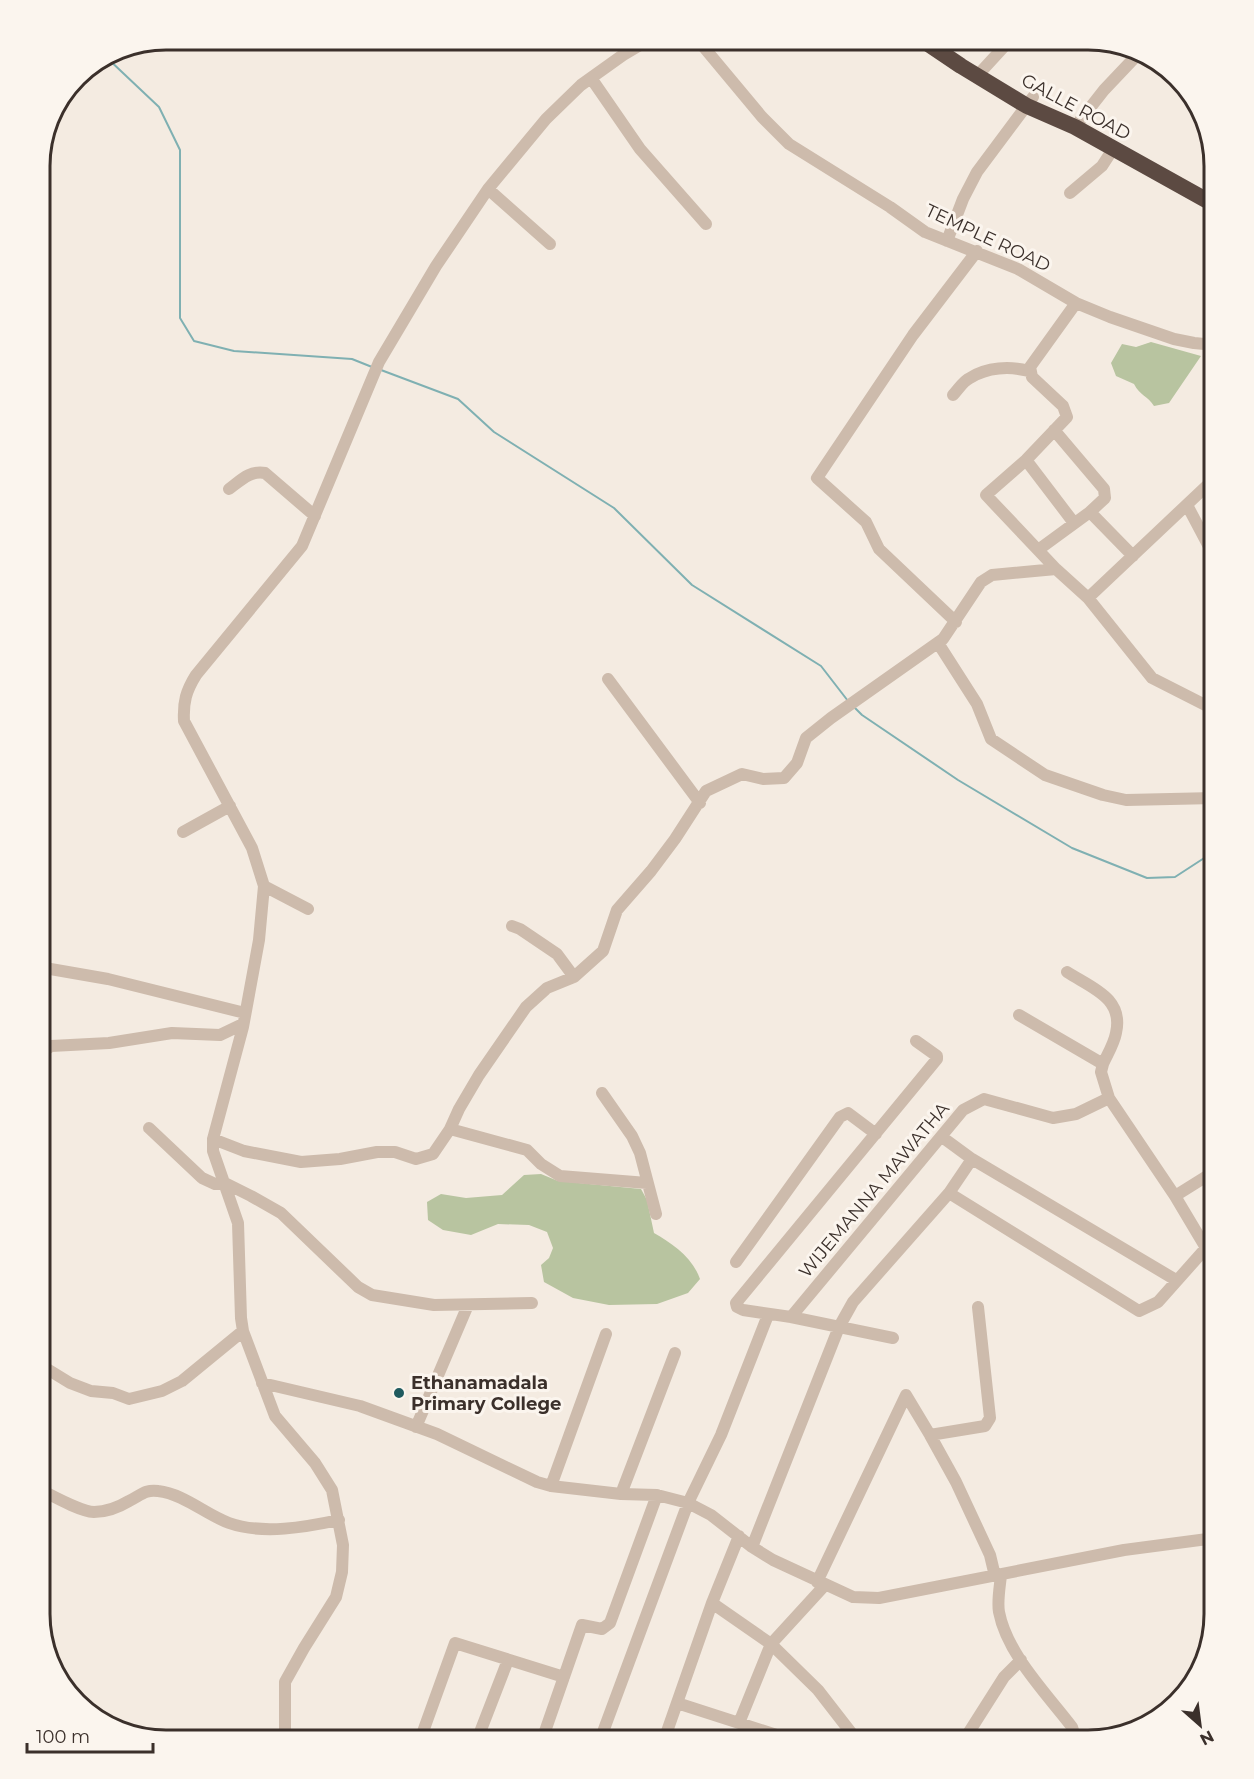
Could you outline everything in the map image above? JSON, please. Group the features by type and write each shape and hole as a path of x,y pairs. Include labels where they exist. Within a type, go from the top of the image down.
{"highway":[{"name":"GALLE ROAD","path":"941,50 1030,102 1078,123 1204,186"},
{"name":"GALLE ROAD","path":"953,50 980,72"},
{"name":"GALLE ROAD","path":"1078,123 1113,149 1204,199"}],"street":[{"path":"285,1729 285,1682 336,1597 342,1572 343,1545 333,1490 315,1463 275,1416 243,1331 238,1223 213,1150 213,1139 244,1018 259,940 264,886 252,848 184,721 183,704 186,691 196,675 302,546 377,368 436,266 488,189 546,119 581,85 631,50"},
{"name":"TEMPLE ROAD","path":"706,50 762,117 789,144 890,207 925,232 1018,269 1076,303 1174,339 1204,344"},
{"path":"980,72 1001,50"},
{"path":"1078,123 1104,90 1134,59"},
{"path":"591,78 640,149 706,224"},
{"path":"947,241 963,199 977,172 1030,102"},
{"path":"1070,193 1102,166 1113,149"},
{"path":"488,189 550,244"},
{"path":"956,622 879,549 867,522 817,478 913,335 977,251"},
{"path":"1076,303 1029,371 1032,377 1064,406 1067,417 1026,460 986,495 1056,569 1088,598 1152,678 1204,704"},
{"path":"953,395 968,378 991,370 1015,368 1029,371"},
{"path":"1038,550 1090,512 1105,498 1104,489 1054,430"},
{"path":"1026,460 1074,523"},
{"path":"229,489 257,471 265,473 315,516"},
{"path":"1088,598 1204,489"},
{"path":"1187,505 1204,537"},
{"path":"1090,512 1133,556"},
{"path":"213,1139 244,1151 301,1162 340,1159 377,1152 395,1152 416,1159 433,1154 479,1075 526,1007 547,988 574,977 603,951 617,910 651,871 700,803 706,791 742,774 764,779 784,778 797,763 806,738 836,714 943,639 981,582 992,575 1056,569"},
{"path":"938,643 977,704 991,739 1045,775 1103,795 1126,800 1204,798"},
{"path":"608,678 700,803"},
{"path":"183,832 230,806"},
{"path":"264,886 308,909"},
{"path":"512,926 557,954 574,977"},
{"path":"50,969 108,979 244,1018"},
{"path":"1067,972 1110,999 1116,1011 1116,1033 1101,1072 1109,1098 1204,1241"},
{"path":"1019,1015 1103,1065"},
{"path":"50,1047 109,1043 172,1033 220,1035 244,1018"},
{"path":"892,1338 791,1317 768,1316 743,1310 737,1307 736,1303 937,1059 937,1056 916,1041"},
{"path":"602,1094 632,1136 640,1153 656,1214"},
{"name":"WIJEMANNA MAWATHA","path":"791,1317 963,1110 984,1098 1053,1118 1076,1114 1109,1098"},
{"path":"736,1262 840,1117 848,1113 876,1134"},
{"path":"149,1128 202,1178 215,1185 225,1184 281,1213 358,1287 372,1294 434,1305 532,1303"},
{"path":"450,1128 527,1150 541,1164 560,1176 647,1183"},
{"path":"942,1137 972,1159 1176,1280"},
{"path":"752,1547 839,1327 853,1302 949,1193 972,1159"},
{"path":"1175,1196 1204,1178"},
{"path":"949,1193 1139,1311 1158,1302 1176,1280 1204,1255"},
{"path":"416,1427 468,1305"},
{"path":"930,1435 985,1426 990,1418 978,1307"},
{"path":"604,1729 688,1503 721,1435 768,1316"},
{"path":"50,1371 70,1383 91,1391 113,1393 129,1399 162,1391 182,1381 243,1331"},
{"path":"551,1486 606,1334"},
{"path":"621,1494 675,1353"},
{"path":"262,1383 360,1406 437,1434 537,1482 551,1486 657,1496 688,1503 711,1515 752,1547 773,1560 853,1597 879,1598 1124,1550 1204,1539"},
{"path":"739,1723 771,1644 821,1583 906,1395 956,1482 990,1554 998,1575 999,1611 1006,1637 1073,1730"},
{"path":"50,1495 93,1512 112,1509 148,1490 162,1491 179,1496 230,1523 249,1527 278,1528 339,1520"},
{"path":"546,1729 582,1625 602,1629 610,1623 657,1496"},
{"path":"668,1730 712,1603 739,1536"},
{"path":"712,1603 771,1644 818,1690 849,1730"},
{"path":"424,1729 455,1643 564,1677"},
{"path":"481,1729 508,1660"},
{"path":"970,1730 1004,1677 1021,1660"},
{"path":"677,1703 760,1730"}],"green space":[{"path":"1151,342 1201,356 1169,403 1154,406 1134,384 1116,376 1111,363 1122,344 1136,347"},
{"path":"541,1174 558,1181 641,1189 647,1200 654,1233 675,1246 687,1258 700,1279 688,1293 657,1304 609,1305 573,1298 544,1282 541,1265 549,1258 553,1248 547,1232 529,1225 498,1224 471,1235 443,1230 428,1220 427,1202 441,1194 466,1198 502,1195 524,1175"}],"waterway":[{"path":"112,63 159,107 180,150 180,318 194,341 234,351 352,359 372,367"},
{"path":"381,370 458,399 494,432 614,508 692,585 821,666 848,701"},
{"path":"854,707 862,715 958,780 1072,848 1147,878 1175,877 1204,858"}],"place":[{"name":"Ethanamadala Primary College","path":"399,1393"}]}
